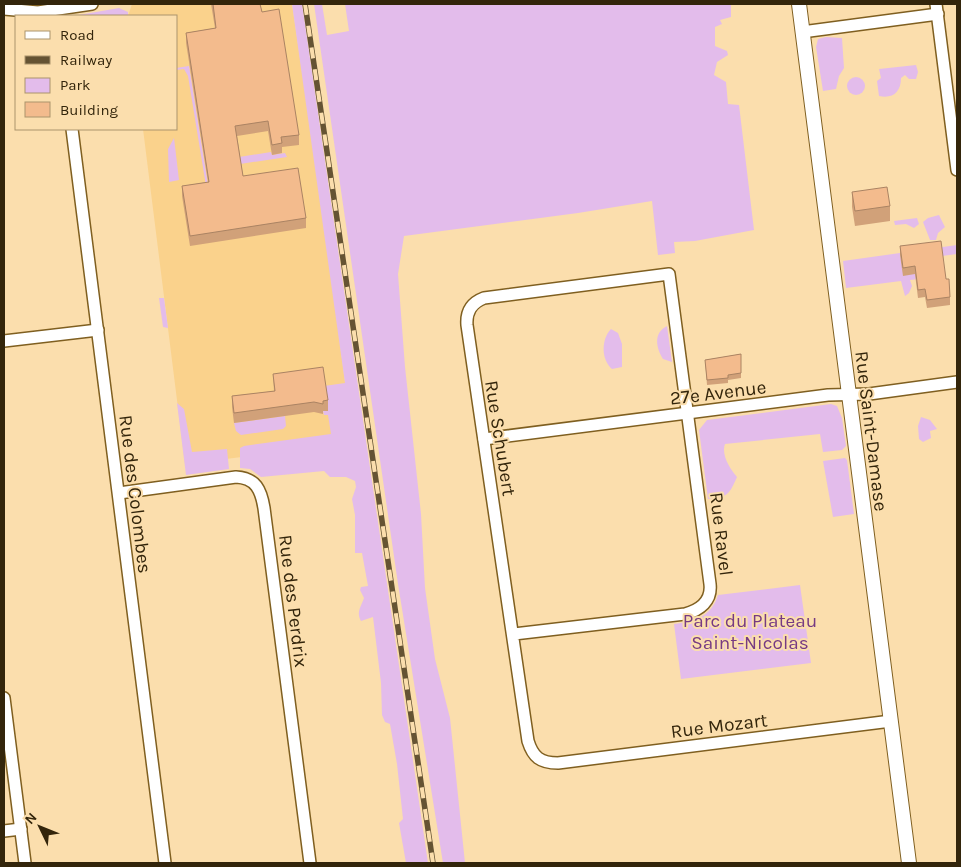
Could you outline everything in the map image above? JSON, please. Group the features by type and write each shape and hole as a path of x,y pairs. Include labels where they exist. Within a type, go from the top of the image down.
{"street":[{"path":"4,9 27,13 57,13 92,4"},
{"name":"Rue Saint-Damase","path":"799,4 909,863"},
{"path":"802,32 937,9 957,170"},
{"name":"Rue des Colombes","path":"72,130 165,863"},
{"name":"Rue Ravel","path":"514,634 685,614 695,612 706,602 711,590 689,413 669,274"},
{"name":"Rue Schubert","path":"552,763 537,758 528,740 514,634 467,325 469,311 474,303 484,298 669,274"},
{"path":"4,341 98,330"},
{"name":"27e Avenue","path":"484,439 957,382"},
{"name":"Rue des Perdrix","path":"119,493 236,477 254,482 260,492 310,863"},
{"path":"4,698 25,863"},
{"name":"Rue Mozart","path":"552,763 890,721"},
{"path":"4,831 21,829"}],"shaded area":[{"path":"132,4 292,4 321,199 353,443 185,464 143,130 178,130 178,15 128,15"}],"green space":[{"path":"292,4 302,4 428,863 406,863 399,823 403,819 397,764 390,724 385,722 382,715 381,683 373,617 361,621 359,615 364,598 360,590 361,587 368,586 362,553 355,553 355,515 352,499 356,487 355,481 346,477 330,477 324,471 261,477 250,469 240,468 240,448 244,446 331,434 328,415 324,415 323,411 327,411 324,386 345,383"},
{"path":"314,4 322,4 327,35 349,31 345,4 731,4 731,17 720,20 722,24 715,27 715,46 727,51 728,55 717,62 714,75 726,82 728,104 739,105 754,230 695,241 674,242 675,253 658,255 652,201 578,213 404,236 398,274 405,367 421,514 425,588 435,659 450,718 465,863 443,863 398,584"},
{"path":"119,8 128,12 128,15 79,15"},
{"path":"826,37 842,38 844,68 839,76 836,89 823,91 816,47 818,39"},
{"path":"916,65 918,72 916,79 909,79 905,75 901,78 898,91 892,95 879,96 877,81 881,78 879,69"},
{"path":"189,66 208,185 206,186 188,76 184,69 178,70 178,68"},
{"path":"856,77 862,80 865,86 862,92 856,95 850,92 847,86 850,80"},
{"path":"174,138 179,180 169,182 168,149"},
{"path":"271,152 272,155 285,153 287,157 240,164 239,157"},
{"path":"939,215 945,227 938,233 936,240 930,240 923,222 928,218"},
{"path":"917,218 919,224 914,228 906,224 895,225 894,221"},
{"path":"957,245 957,254 942,256 922,274 944,276 910,280 912,286 909,293 905,296 901,281 846,288 843,261"},
{"path":"159,298 164,298 168,328 163,327"},
{"path":"667,326 672,362 663,359 657,346 659,333"},
{"path":"611,329 618,333 622,344 622,367 612,369 604,355 605,338"},
{"path":"177,403 184,409 192,452 227,449 229,469 186,475"},
{"path":"831,404 837,406 842,418 846,446 842,450 823,452 820,434 725,444 725,457 737,477 727,494 708,499 699,430 707,420"},
{"path":"285,416 286,426 283,429 241,435 236,431 234,423"},
{"path":"921,417 930,420 937,429 930,431 931,438 923,442 919,439 918,426"},
{"path":"845,458 847,460 854,514 833,517 823,461"},
{"name":"Parc du Plateau Saint-Nicolas","path":"800,585 811,663 681,679 674,624 701,617 711,608 718,595"}],"building":[{"path":"213,4 260,4 262,12 279,9 299,135 281,137 282,143 272,145 268,121 235,126 243,176 298,168 306,218 190,236 182,186 209,182 186,33 216,28"},
{"path":"887,187 890,206 855,211 852,192"},
{"path":"941,241 946,279 949,279 950,297 927,300 925,289 918,290 915,266 903,268 900,246"},
{"path":"741,354 741,373 728,375 728,378 707,380 705,360"},
{"path":"323,367 328,400 323,401 323,404 314,402 234,413 232,396 275,391 273,374"}],"railway":[{"path":"305,4 433,863"}]}
